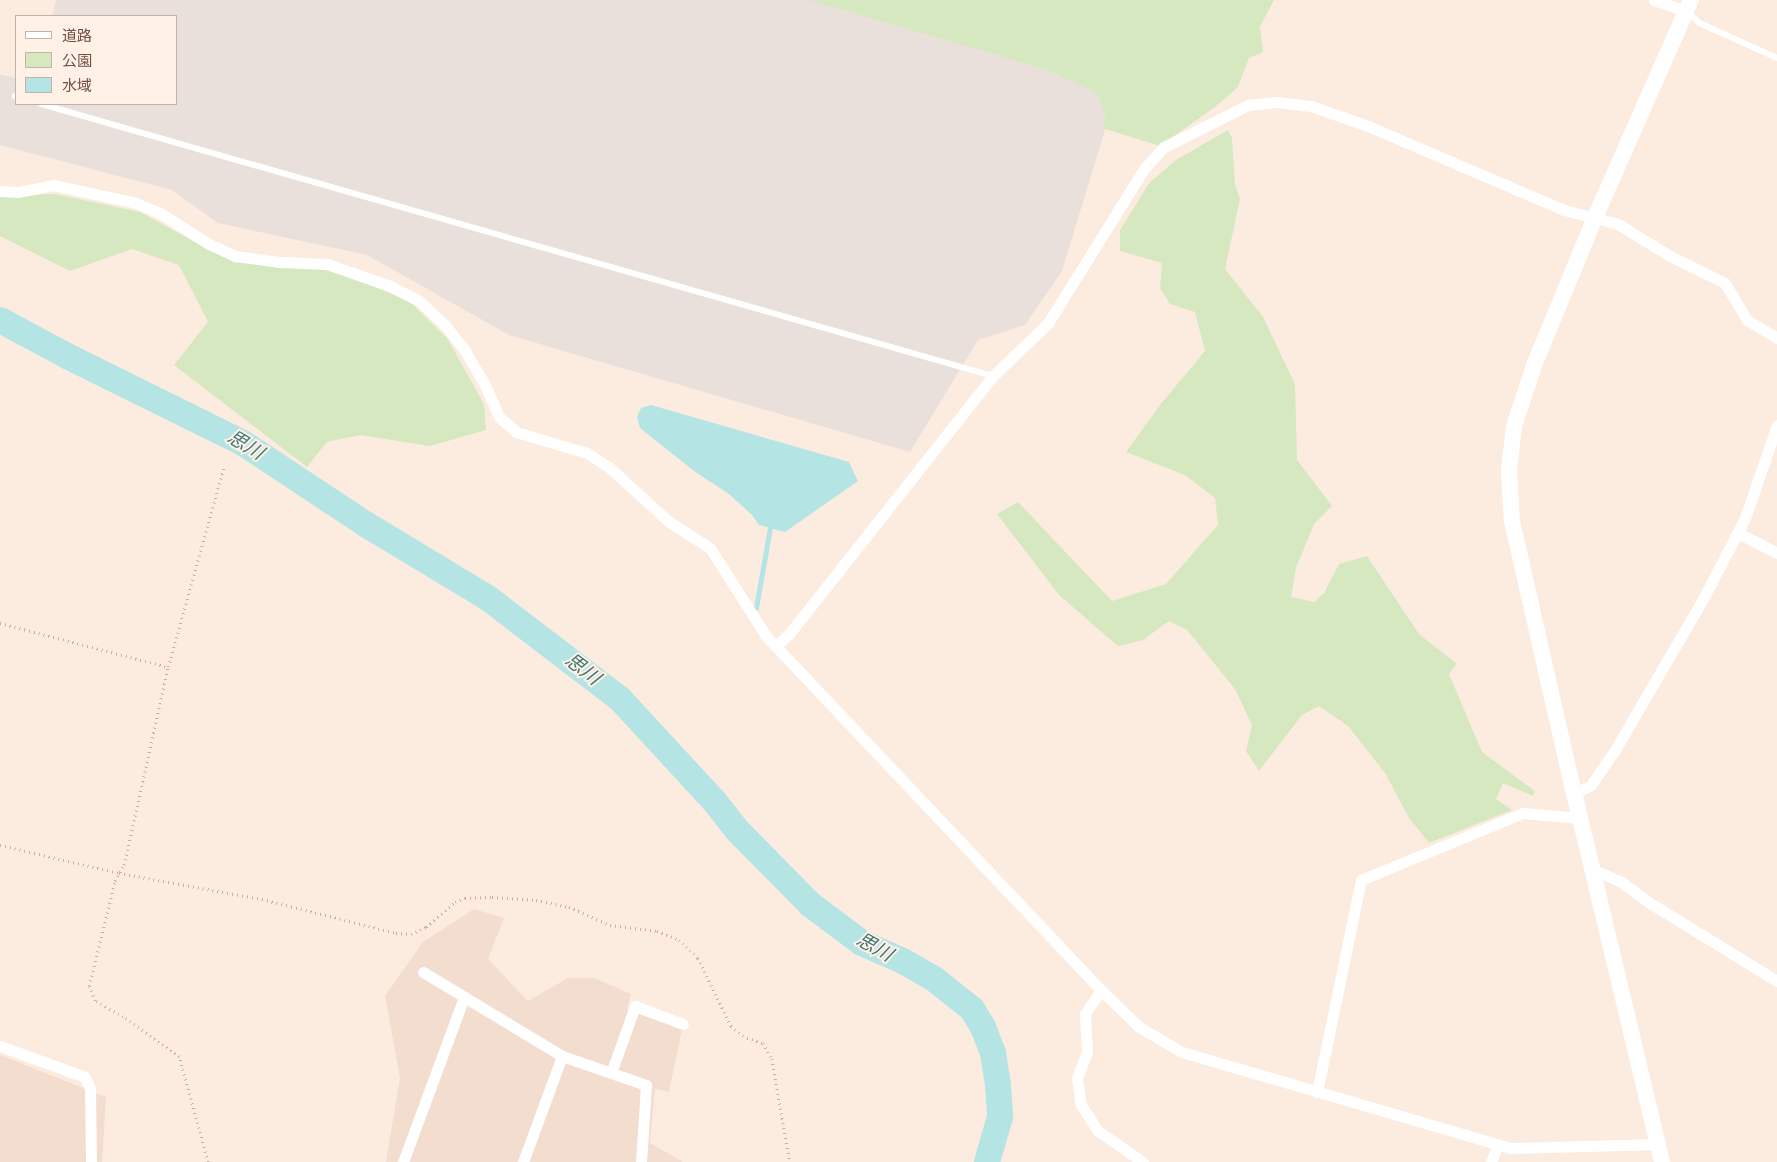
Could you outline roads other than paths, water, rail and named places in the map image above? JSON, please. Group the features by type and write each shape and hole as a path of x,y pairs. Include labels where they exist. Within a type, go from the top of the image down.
{"street":[{"path":"1654,0 1688,6 1595,218 1535,363 1514,426 1509,471 1512,522 1579,818 1662,1162"},
{"path":"776,646 789,634 993,376 1048,323 1144,169 1164,147 1248,105 1277,102 1311,106 1368,126 1564,210 1618,224 1670,256 1725,283 1747,320 1777,338"},
{"path":"0,191 18,192 53,185 136,203 160,214 209,244 235,256 280,262 326,264 390,286 418,300 445,325 464,349 484,383 499,418 516,432 587,453 610,468 668,521 710,548 766,636 1101,990 1139,1026 1182,1052 1511,1148 1658,1144"},
{"path":"1574,794 1591,786 1615,750 1703,600 1745,518 1777,425"},
{"path":"1738,533 1777,553"},
{"path":"1317,1092 1361,880 1523,813 1579,818"},
{"path":"1592,869 1623,883 1650,903 1777,982"},
{"path":"423,972 562,1056 646,1085 641,1162"},
{"path":"1101,990 1085,1014 1087,1052 1077,1078 1081,1105 1098,1132 1143,1162"},
{"path":"403,1162 464,997"},
{"path":"610,1073 635,1006 683,1024"},
{"path":"0,1046 84,1077 90,1088 91,1162"},
{"path":"523,1162 562,1056"},
{"path":"1491,1162 1498,1144"}],"lane":[{"path":"1688,6 1700,23 1777,58"},
{"path":"44,105 993,376"}],"water":[{"path":"651,405 849,462 858,481 785,532 759,525 752,515 729,494 694,471 640,428 637,417 641,408"}],"waterway":[{"name":"思川","path":"0,320 67,356 243,443 367,525 488,598 620,699 715,802 737,830 811,905 862,943 903,961 933,978 972,1009 983,1027 993,1053 998,1085 1000,1117 987,1162"},
{"path":"756,608 770,528"}]}
